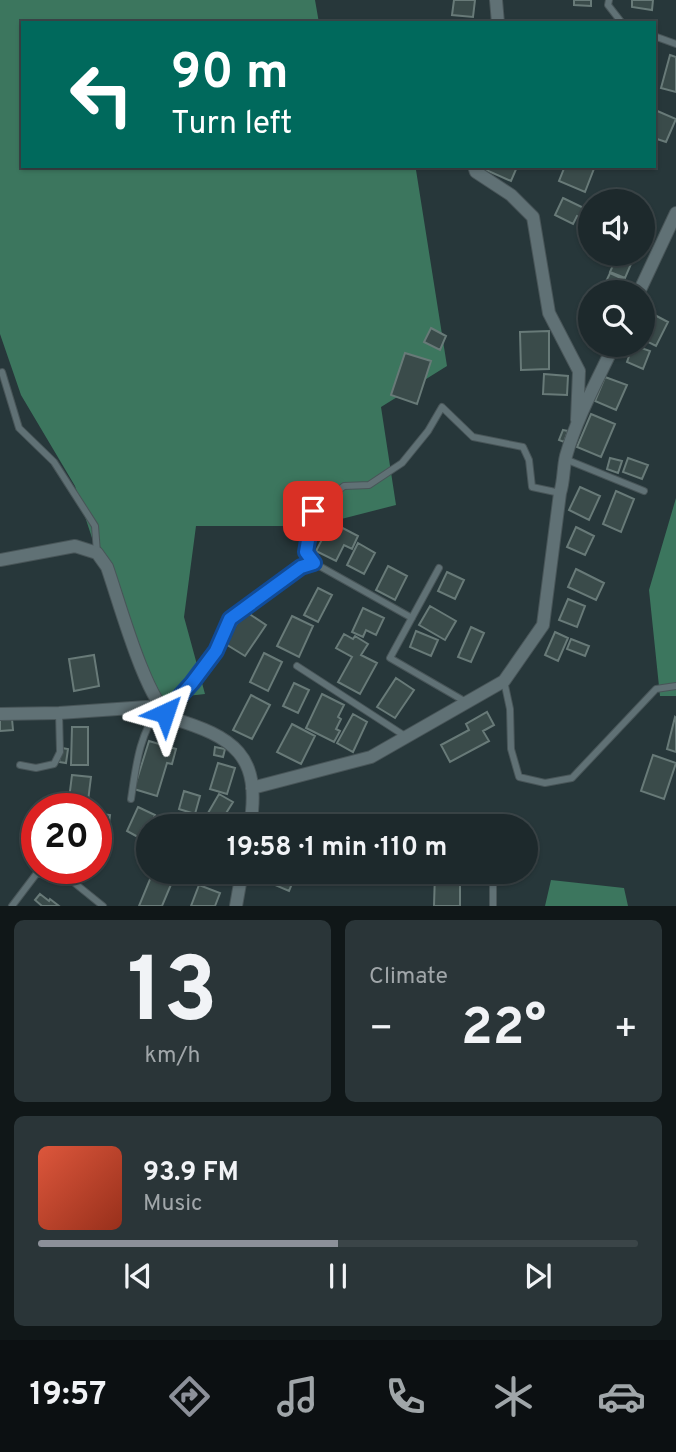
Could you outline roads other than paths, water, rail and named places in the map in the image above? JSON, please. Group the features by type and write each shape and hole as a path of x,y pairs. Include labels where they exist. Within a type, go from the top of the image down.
{"street":[{"path":"496,0 498,21"},
{"path":"475,168 476,172 511,195 533,217 549,313 579,371 577,424"},
{"path":"645,280 676,213"},
{"path":"253,788 371,757 504,681 543,625 565,459 577,424 608,357"},
{"path":"0,560 75,546 97,553 107,567 145,673 163,710 171,718 222,737 243,756 253,788 252,814"},
{"path":"0,713 163,710"},
{"path":"236,906 240,884"}],"lane":[{"path":"609,0 608,5 620,21"},
{"path":"656,37 676,44"},
{"path":"2,372 19,428 54,462 95,526 97,553"},
{"path":"412,618 314,563 306,552 313,511 344,486 369,485 402,463 428,431 442,407 473,437 523,447 529,460 533,487 560,494"},
{"path":"565,459 644,491"},
{"path":"131,799 138,754 148,723 192,683 216,651 230,619 301,567 314,563"},
{"path":"439,568 390,658 466,702"},
{"path":"297,666 405,736"},
{"path":"504,681 510,709 511,749 519,777 545,783 572,779 656,689 676,686"},
{"path":"20,765 36,768 54,764 60,752 59,713"},
{"path":"12,906 37,873 72,881 103,906"},
{"path":"493,906 494,884"}]}
